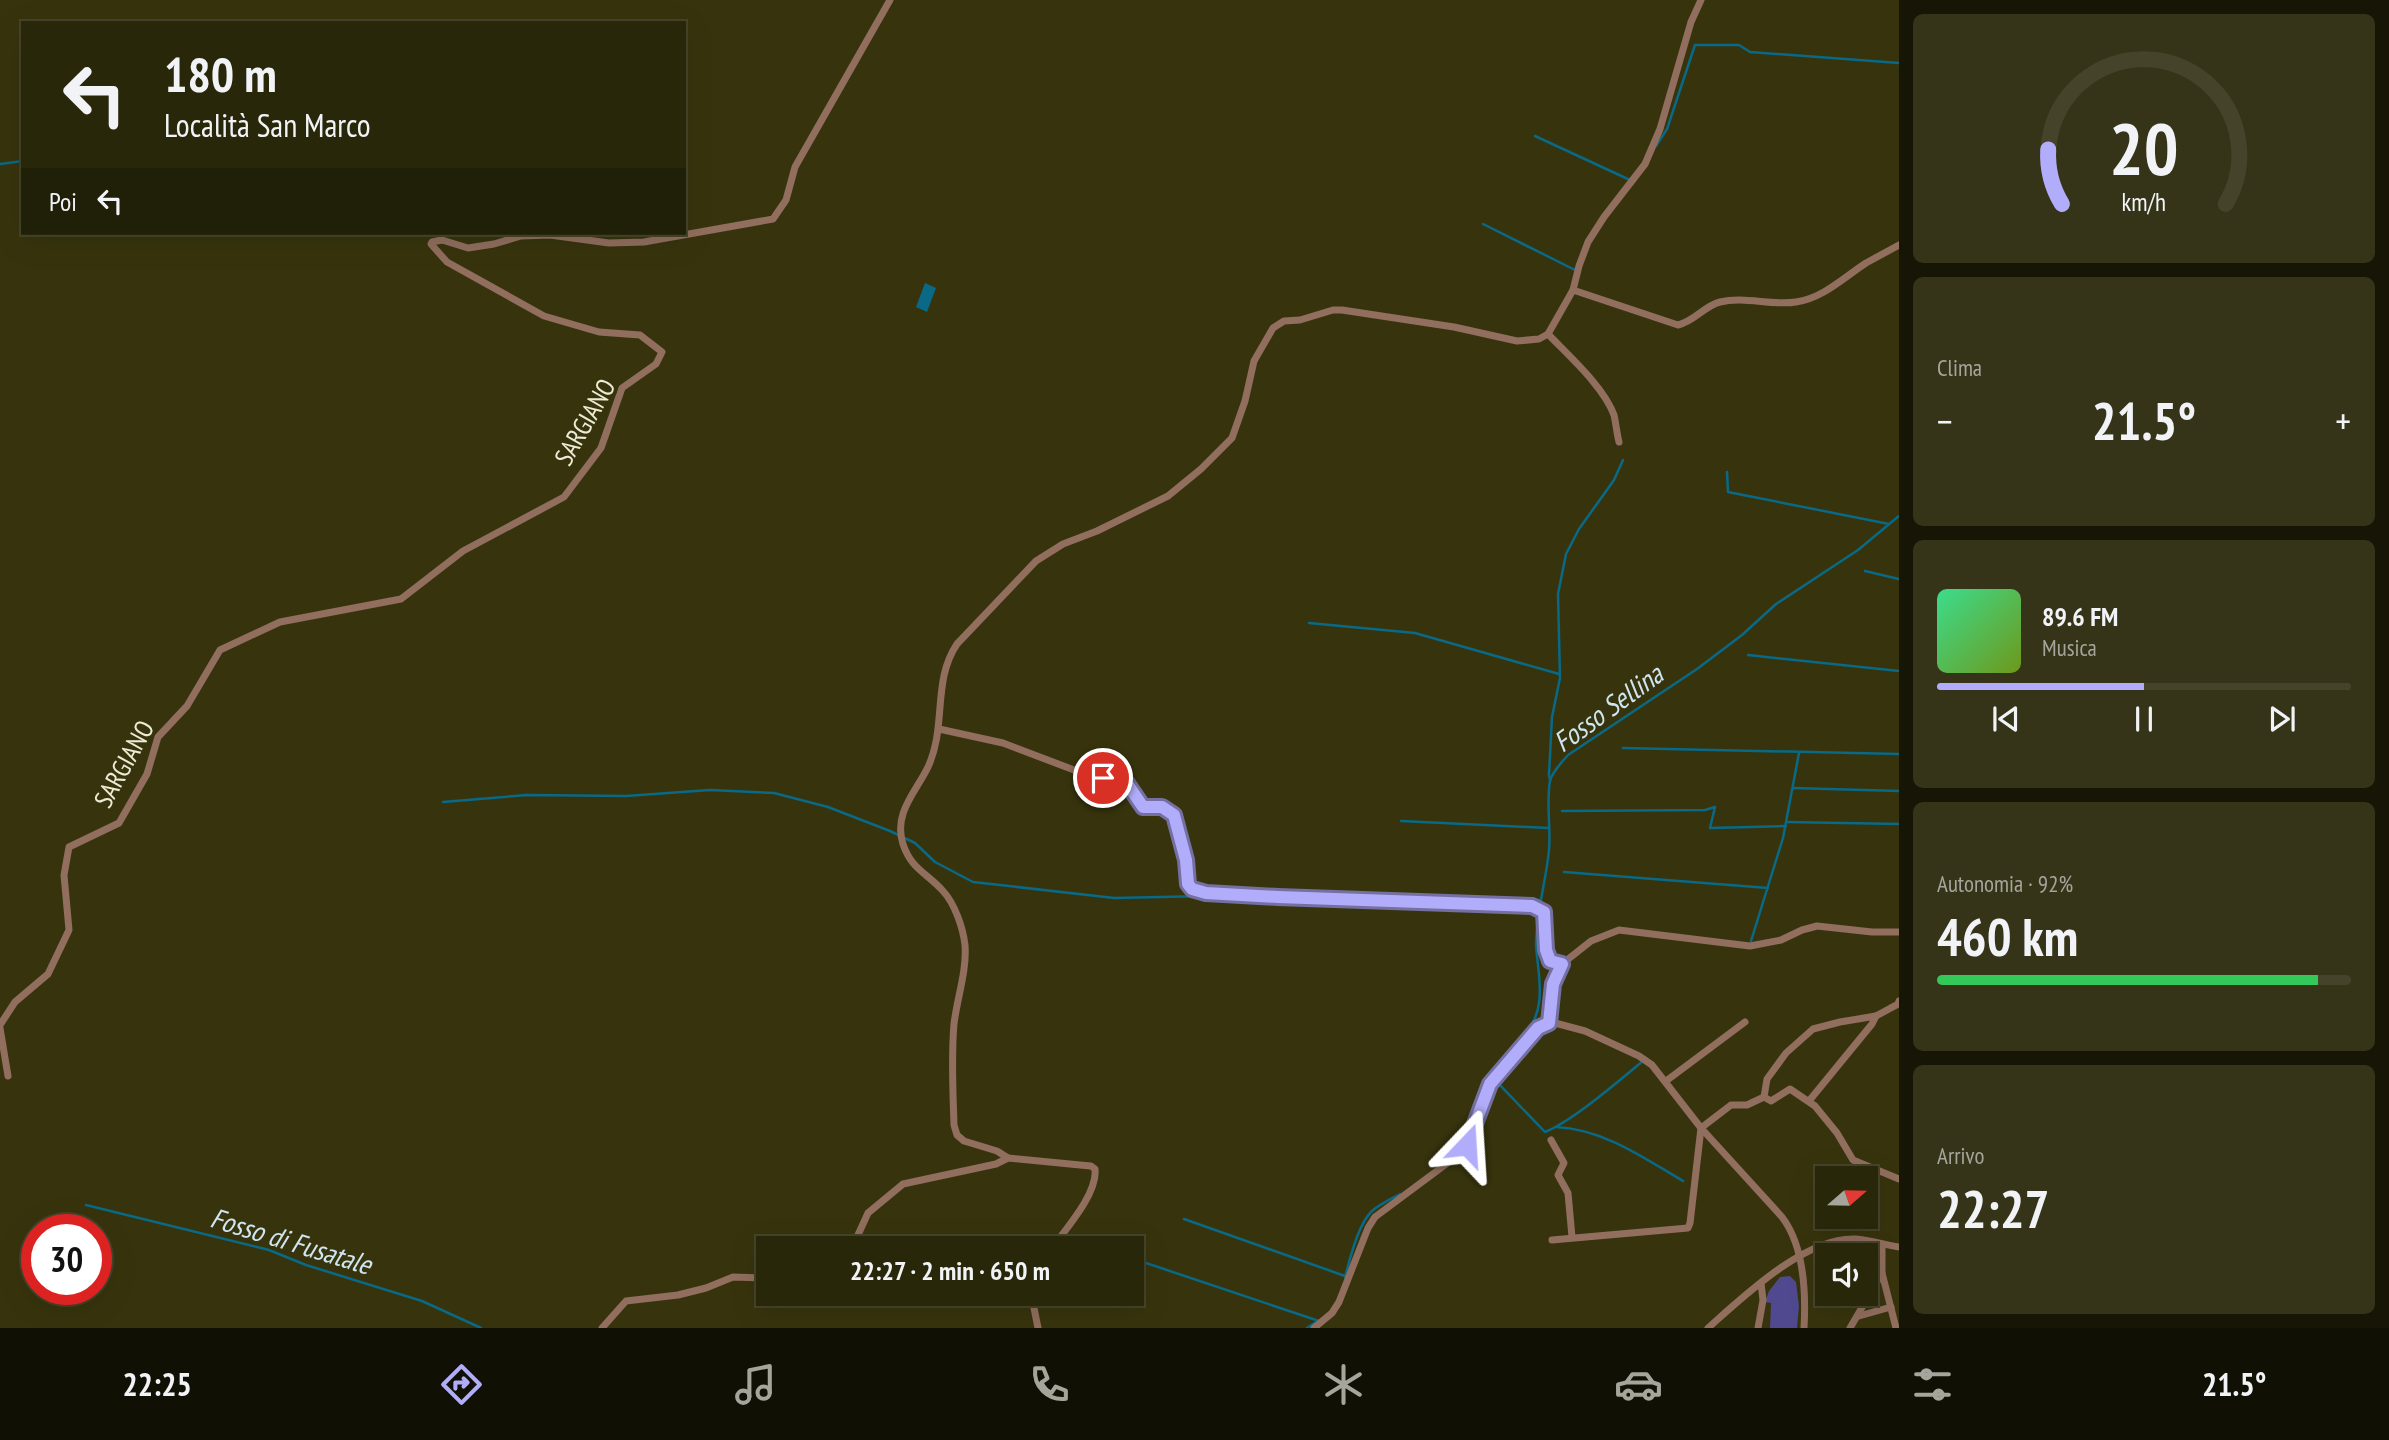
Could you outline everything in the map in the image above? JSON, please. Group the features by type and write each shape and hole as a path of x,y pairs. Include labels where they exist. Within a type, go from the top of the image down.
{"street":[{"name":"SARGIANO","path":"686,235 773,219 786,200 795,167 890,0"},
{"path":"1060,1236 1088,1196 1096,1177 1095,1170 1091,1166 1007,1158 997,1151 964,1141 957,1135 954,1125 954,1026 964,969 965,946 960,924 944,892 910,862 901,842 900,820 916,784 928,767 939,729 943,670 957,644 1036,561 1062,544 1097,531 1168,496 1201,469 1232,438 1245,401 1254,361 1268,335 1278,324 1308,319 1333,310 1454,327 1517,341 1539,339 1548,334 1573,290 1578,266 1588,242 1645,164 1660,129 1691,22 1701,0"},
{"name":"SARGIANO","path":"8,1076 0,1026 15,1002 48,974 69,930 64,874 69,847 119,823 147,774 158,737 187,706 220,650 280,622 401,599 463,551 564,497 601,448 622,388 656,364 662,352 640,335 598,332 544,316 447,262 432,242 442,240 468,248 521,236 550,235 609,243 644,242 683,235"},
{"path":"1573,290 1678,325 1686,323 1708,307 1728,301 1781,303 1809,299 1899,245"},
{"path":"1548,334 1606,400 1614,415 1619,442"},
{"path":"939,729 1003,743 1074,770 1126,782 1143,807 1162,807 1174,815 1186,860 1188,884 1192,889 1206,893 1278,897 1532,906 1544,912 1546,950 1550,961 1562,964"},
{"path":"1549,1023 1553,984 1562,964 1591,941 1619,930 1750,946 1781,940 1817,926 1899,932"},
{"path":"1764,1097 1767,1079 1786,1053 1813,1029 1875,1016 1899,1001"},
{"path":"1809,1101 1872,1024 1875,1016"},
{"path":"1666,1080 1745,1022"},
{"path":"1314,1328 1332,1313 1339,1302 1370,1222 1461,1153 1467,1145 1490,1084 1538,1028 1549,1023 1585,1031 1639,1056 1658,1070 1701,1128 1782,1217 1792,1231 1798,1256 1805,1307 1804,1328"},
{"path":"1764,1097 1771,1101 1790,1089 1809,1101 1837,1133 1853,1160 1899,1180"},
{"path":"1552,1240 1688,1228 1701,1128 1731,1105 1747,1105 1764,1097"},
{"path":"1551,1140 1564,1163 1558,1175 1568,1193 1572,1237"},
{"path":"857,1236 868,1213 903,1184 996,1164 1007,1158"},
{"path":"1708,1328 1798,1256 1839,1241 1856,1239 1899,1247"},
{"path":"1882,1244 1882,1273 1896,1328"},
{"path":"1852,1327 1882,1273"},
{"path":"601,1328 626,1301 678,1295 733,1277 756,1278"},
{"path":"1758,1328 1762,1300 1761,1283"},
{"path":"1034,1306 1038,1328"},
{"path":"1859,1316 1891,1307"}],"shaded area":[{"path":"1790,1276 1796,1282 1799,1306 1797,1328 1770,1328 1771,1303 1765,1302 1769,1291 1780,1277"}],"water":[{"path":"925,283 936,288 927,312 916,307"}],"waterway":[{"path":"1656,146 1667,129 1695,45 1739,45 1750,52 1899,63"},
{"path":"1535,136 1630,180"},
{"path":"0,164 21,161"},
{"path":"1483,224 1575,270 1576,268"},
{"path":"1550,780 1552,717 1560,678 1558,594 1566,554 1579,529 1614,480 1623,460"},
{"path":"1727,472 1728,492 1889,524"},
{"name":"Fosso Sellina","path":"1454,1154 1464,1138 1486,1082 1525,1036 1536,1015 1540,989 1536,933 1549,850 1549,789 1555,771 1568,755 1697,669 1742,635 1776,604 1858,550 1899,516"},
{"path":"1865,571 1899,579"},
{"path":"1309,623 1415,633 1559,674"},
{"path":"1748,655 1899,671"},
{"path":"1623,748 1899,754"},
{"path":"1751,941 1783,838 1799,753"},
{"path":"1793,788 1899,791"},
{"path":"443,802 527,795 626,796 710,790 774,793 828,807 890,831 915,843 935,862 973,882 1114,898 1207,896"},
{"path":"1562,811 1705,810 1715,807 1710,828 1786,826"},
{"path":"1401,821 1548,828"},
{"path":"1787,822 1899,824"},
{"path":"1564,872 1768,888"},
{"path":"1308,895 1431,899"},
{"path":"1462,900 1541,900"},
{"path":"1496,1081 1545,1132 1582,1110 1643,1061"},
{"path":"1556,1127 1607,1139 1683,1181"},
{"name":"Fosso Sellina","path":"1345,1277 1355,1242 1367,1217 1378,1206 1400,1194"},
{"name":"Fosso di Fusatale","path":"86,1205 269,1250 306,1265 422,1301 481,1328"},
{"path":"1184,1219 1345,1276"},
{"path":"1144,1262 1319,1321"},
{"name":"Fosso Sellina","path":"1307,1328 1316,1322"}],"route":[{"path":"1103,778 1126,782 1143,807 1162,807 1174,815 1186,860 1188,884 1192,889 1206,893 1278,897 1532,906 1544,912 1546,950 1550,961 1562,964 1553,984 1549,1023 1538,1028 1490,1084 1467,1145"}]}
